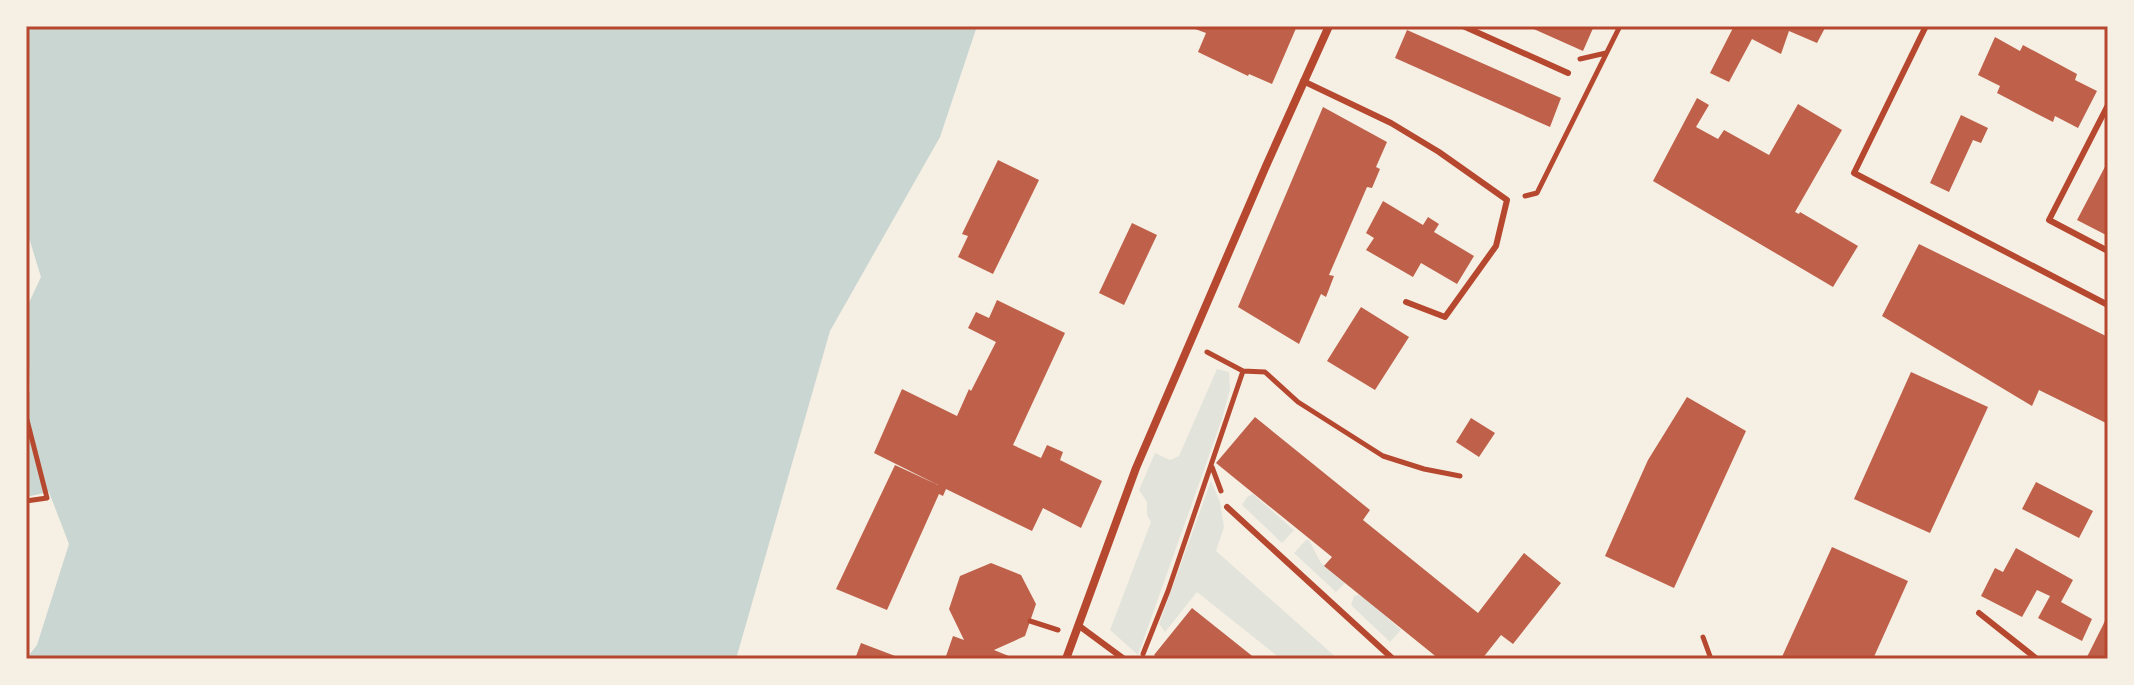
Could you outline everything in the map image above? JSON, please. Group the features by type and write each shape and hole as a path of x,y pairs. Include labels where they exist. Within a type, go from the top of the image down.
{"street":[{"path":"1066,659 1136,468 1329,26"}],"lane":[{"path":"1463,26 1568,73"},
{"path":"1926,26 1854,173 2108,305"},
{"path":"1303,81 1391,123 1507,200 1496,246 1445,317 1406,302"},
{"path":"2108,105 2049,220 2108,251"},
{"path":"1227,507 1393,659"},
{"path":"1979,613 2037,659"},
{"path":"1078,625 1124,659"}],"path":[{"path":"1507,200 1537,193 1620,26"},
{"path":"1189,342 1243,371 1265,372 1298,402 1383,456 1460,476"},
{"path":"1141,659 1173,577 1243,371"},
{"path":"26,416 47,498 26,501"},
{"path":"1030,621 1038,623"},
{"path":"1703,637 1711,659"}],"shaded area":[{"path":"26,26 977,26 940,137 830,331 736,659 26,659 37,645 69,544 49,492 26,497 26,401 30,390 27,307 41,277 26,228"},
{"path":"1217,369 1229,372 1230,389 1222,419 1138,655 1110,630 1151,522 1147,515 1147,502 1139,490 1155,453 1170,460 1179,456"},
{"path":"1211,481 1220,502 1224,527 1216,551 1338,659 1281,659 1197,592 1165,632 1159,624"},
{"path":"1253,494 1294,530 1282,543 1242,505"},
{"path":"1309,540 1321,563 1345,583 1336,592 1294,553"},
{"path":"1358,595 1401,630 1390,642 1351,605 1354,596"}],"building":[{"path":"1187,26 1297,26 1272,84 1198,52 1206,33"},
{"path":"1527,26 1594,26 1583,51"},
{"path":"1734,26 1826,26 1817,43 1789,31 1781,54 1752,39 1729,82 1710,73"},
{"path":"1407,30 1561,98 1550,127 1395,58"},
{"path":"1995,37 2020,51 2023,45 2077,74 2075,80 2097,91 2078,128 2055,116 2053,122 1997,93 2000,86 1978,75"},
{"path":"1697,98 1709,105 1696,127 1718,139 1724,130 1769,155 1798,104 1842,130 1795,212 1858,246 1833,287 1653,181"},
{"path":"1323,107 1387,142 1376,167 1380,169 1372,188 1367,187 1329,275 1334,276 1326,297 1321,294 1299,344 1238,307"},
{"path":"1961,115 1988,128 1981,143 1973,140 1949,192 1930,183"},
{"path":"998,160 1039,180 993,274 958,257 968,236 962,234"},
{"path":"2108,161 2108,236 2077,220"},
{"path":"1383,201 1423,225 1428,217 1439,224 1434,232 1474,256 1457,284 1421,263 1413,277 1366,250 1374,238 1366,233"},
{"path":"1132,223 1157,235 1124,305 1099,293"},
{"path":"1919,244 2108,337 2108,424 2039,390 2032,406 1882,316"},
{"path":"997,300 1065,333 1013,445 1041,458 1047,445 1063,452 1060,460 1102,481 1081,528 1043,508 1032,531 946,489 943,496 939,494 887,610 836,589 895,465 938,485 874,453 902,389 957,416 996,342 968,328 976,312 989,318"},
{"path":"1361,307 1409,337 1375,390 1327,361"},
{"path":"1911,372 1988,407 1930,533 1854,499"},
{"path":"1687,397 1746,431 1674,588 1605,556 1648,460"},
{"path":"1255,417 1370,510 1363,520 1478,613 1524,553 1561,583 1513,644 1501,635 1482,659 1439,659 1324,566 1332,557 1216,463"},
{"path":"1471,418 1495,433 1479,457 1456,442"},
{"path":"2036,482 2093,511 2079,538 2022,509"},
{"path":"1832,547 1908,581 1873,659 1781,659"},
{"path":"2016,548 2073,580 2061,602 2092,619 2082,641 2038,618 2050,596 2037,590 2022,617 1981,596 1995,568 2003,572"},
{"path":"991,563 1021,575 1036,604 1025,636 994,650 1016,659 945,659 953,636 964,640 949,609 960,576"},
{"path":"1192,608 1256,659 1159,659 1154,655"},
{"path":"2108,614 2108,659 2086,659 2103,625"},
{"path":"861,643 903,659 855,659"}]}
